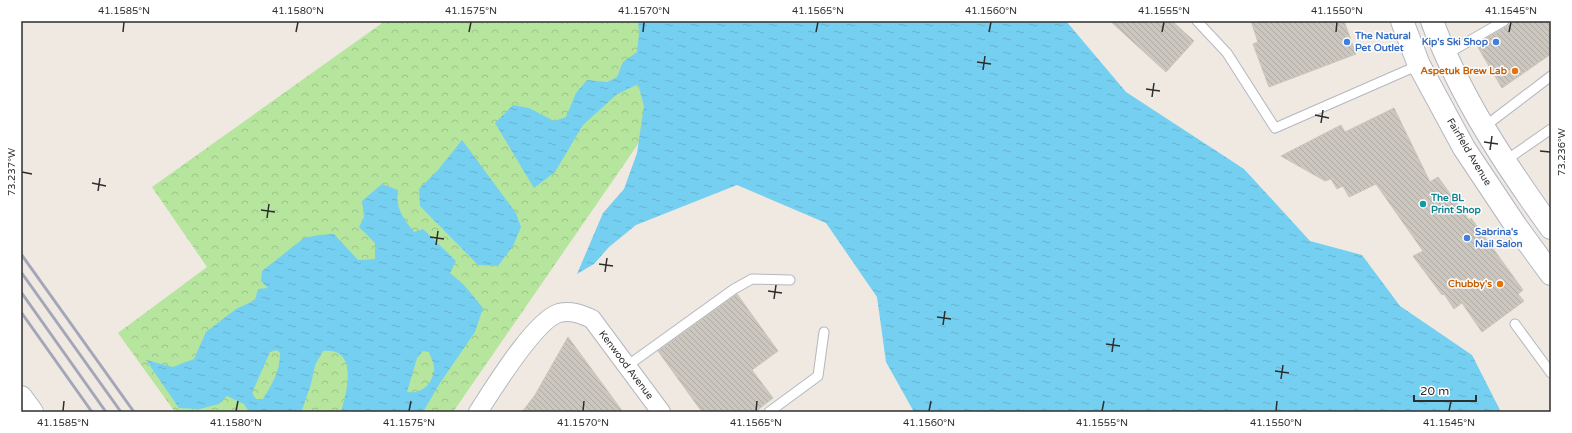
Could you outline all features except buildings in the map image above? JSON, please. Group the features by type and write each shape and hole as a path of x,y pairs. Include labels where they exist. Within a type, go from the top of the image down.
{"main road":[{"name":"Fairfield Avenue","path":"1402,21 1419,65 1464,148 1516,226 1551,274"},
{"path":"1432,21 1445,55 1483,128 1523,190 1551,228"},
{"path":"1419,65 1445,55"},
{"path":"21,397 32,412"}],"street":[{"name":"Kenwood Avenue","path":"478,412 520,350 546,321 558,314 568,312 578,313 592,319 661,412"}],"lane":[{"path":"1197,21 1227,53 1275,128 1419,65"},
{"path":"1445,55 1504,21"},
{"path":"1483,128 1551,76"},
{"path":"1504,161 1551,129"},
{"path":"627,366 734,289 752,279 790,280"},
{"path":"1515,324 1551,372"},
{"path":"768,412 818,376 824,332"}],"green space":[{"path":"385,21 691,21 692,66 453,412 175,412 118,333 207,267 152,187"}],"water":[{"path":"638,21 1066,21 1126,92 1244,169 1310,241 1362,255 1400,306 1472,355 1501,412 914,412 886,362 877,297 826,223 737,185 636,225 609,247 594,264 577,274 603,213 624,189 637,153 644,106 638,84 616,95 583,125 555,172 534,188 495,123 513,105 529,108 554,121 566,117 576,93 587,80 607,82 617,77 623,62 637,52 639,33"},
{"path":"462,140 516,213 521,227 513,246 498,266 478,265 420,206 419,189 438,170"},
{"path":"382,184 398,190 397,196 399,208 406,222 414,232 423,229 456,261 450,273 464,285 483,308 475,332 440,383 423,412 341,412 346,393 348,372 346,363 342,356 334,352 323,351 315,365 311,384 302,410 303,412 249,412 244,404 227,396 219,404 200,409 179,408 146,360 173,367 194,359 206,332 236,309 255,300 258,289 268,288 261,281 262,271 304,238 334,234 358,260 375,259 375,243 359,227 364,217 362,201","holes":["277,350 280,353 280,360 275,378 263,399 256,399 252,393 270,352","423,351 429,352 432,359 434,369 433,376 425,388 417,392 407,392 417,358"]}],"railway":[{"path":"21,254 134,412"},
{"path":"21,272 121,412"},
{"path":"21,292 106,412"},
{"path":"21,312 92,412"}],"place":[{"name":"The Natural Pet Outlet","path":"1347,42"},
{"name":"Kip's Ski Shop","path":"1496,42"},
{"name":"Aspetuk Brew Lab","path":"1515,71"},
{"name":"The BL Print Shop","path":"1423,204"},
{"name":"Sabrina's Nail Salon","path":"1467,238"},
{"name":"Chubby's","path":"1500,284"}]}
